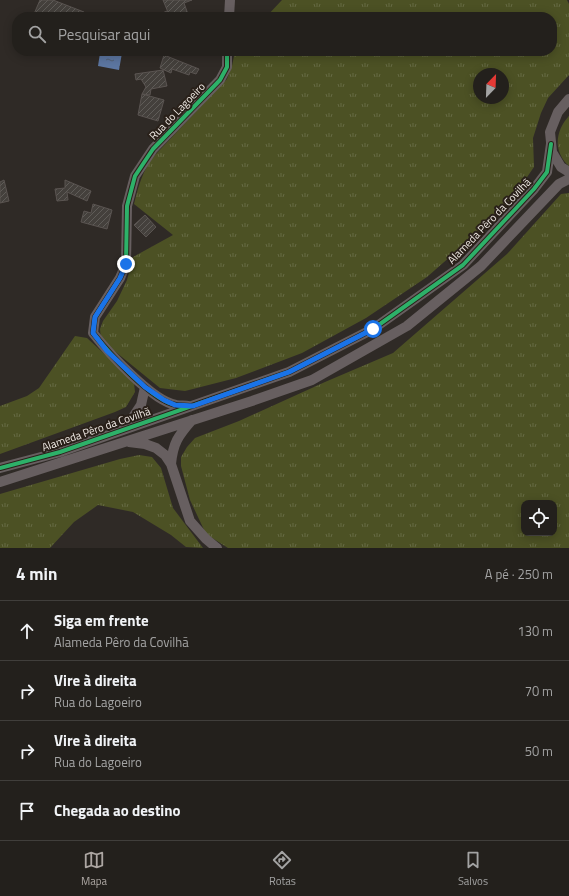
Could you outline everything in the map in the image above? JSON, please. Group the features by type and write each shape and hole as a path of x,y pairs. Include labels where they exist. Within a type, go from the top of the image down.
{"street":[{"path":"229,12 230,0"},
{"name":"Rua do Lagoeiro","path":"193,406 175,405 164,400 145,387 107,351 93,333 95,317 120,278 126,264 127,206 135,176 153,149 220,80 227,67 227,56"},
{"name":"Alameda Pêro da Covilhã","path":"0,468 60,452 289,372 373,329 463,265 534,189 547,172 552,144 550,132 558,112 569,99"},
{"path":"552,144 552,152 561,167 569,172"},
{"name":"Alameda Pêro da Covilhã","path":"0,482 312,380 407,326 481,266 559,184 569,179"},
{"path":"125,429 141,405 145,387"},
{"path":"171,464 172,450 179,434 192,420"},
{"path":"127,441 145,444 156,448 165,455 171,464 190,521 206,539 217,548"}],"green space":[{"path":"282,0 567,0 569,4 569,75 548,98 541,113 533,138 534,167 516,193 484,227 427,277 366,318 302,353 236,378 185,391 160,388 101,340 100,329 103,321 117,301 127,280 133,257 173,235 134,204 139,184 144,173 155,155 227,79 234,56 557,56 557,12 271,12"},
{"path":"569,116 569,166 560,154 558,141 561,128"},
{"path":"569,193 569,548 228,548 206,534 190,500 181,466 181,457 195,438 239,421 393,353 507,254 561,194"},
{"path":"75,336 87,338 134,383 135,392 126,407 0,454 0,406 27,396 39,388"},
{"path":"139,455 152,457 161,468 173,508 203,548 186,547 171,535 133,512 98,505 74,522 50,548 0,548 0,494 120,459"}],"water":[{"path":"100,56 121,56 119,70 98,66"}],"building":[{"path":"40,0 53,0 84,12 35,12"},
{"path":"163,0 192,0 184,3 187,12 168,12"},
{"path":"164,56 166,56 199,69 196,74 190,72 189,75 172,69 171,73 160,68"},
{"path":"163,70 167,86 151,89 150,95 142,94 146,87 141,79 136,80 135,74"},
{"path":"142,94 164,100 158,121 138,115"},
{"path":"4,180 9,201 0,203 0,182"},
{"path":"65,180 91,191 87,201 67,192 68,200 57,201 55,189 65,188"},
{"path":"93,204 112,210 107,229 81,222 84,211 91,213"},
{"path":"145,215 156,227 146,237 134,225"}],"cycle path":[{"path":"189,406 176,405 166,402 155,395 131,375 93,333 95,317 120,278 126,264 127,206 135,176 153,149 220,80 227,67 227,56"},
{"path":"0,468 60,452 289,372 373,329 463,265 534,189 547,172 551,144"}],"route":[{"path":"126,264 109,297 95,317 93,333 107,351 145,387 164,400 175,405 193,406 289,372 373,329"}]}
